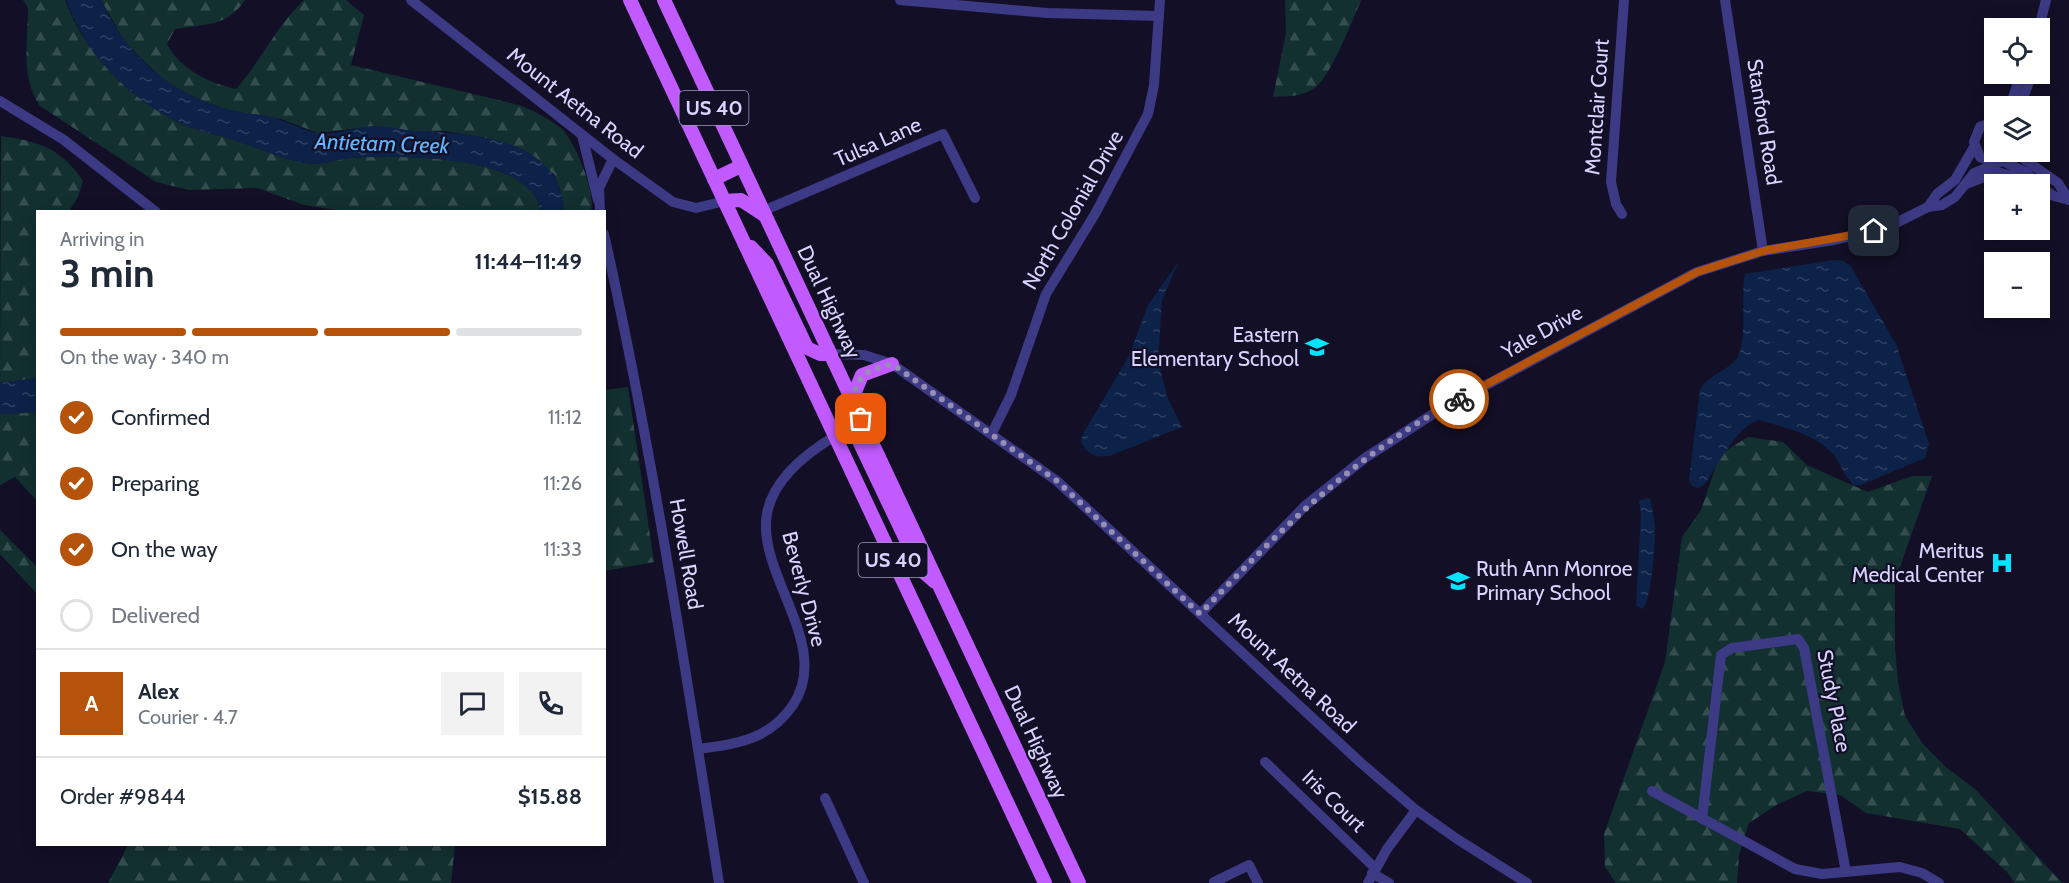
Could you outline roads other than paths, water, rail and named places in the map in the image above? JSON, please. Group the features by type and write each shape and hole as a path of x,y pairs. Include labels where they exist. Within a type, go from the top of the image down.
{"main road":[{"name":"US 40","path":"630,0 1045,883"},
{"name":"Dual Highway","path":"664,0 1079,883"},
{"path":"714,179 741,166"},
{"path":"725,201 741,200 764,214"},
{"path":"741,237 767,264 807,348 820,354 830,354"},
{"path":"852,399 862,375 892,364"},
{"path":"835,436 849,433 858,439 920,569 939,586"}],"street":[{"name":"Mount Aetna Road","path":"411,0 613,159 673,202 685,207 725,201"},
{"path":"900,0 1015,5 1047,13 1159,16"},
{"name":"North Colonial Drive","path":"992,433 1011,395 1046,294 1095,214 1148,114 1153,98 1160,0"},
{"name":"Montclair Court","path":"1622,214 1616,204 1611,182 1624,0"},
{"name":"Stanford Road","path":"1725,0 1763,251"},
{"path":"2042,18 2046,0"},
{"path":"0,101 64,140 153,210"},
{"name":"Yale Drive","path":"1928,207 1937,194 1955,180 1966,165 1974,147 1974,137 1980,127 1984,126"},
{"name":"Tulsa Lane","path":"764,214 943,134 975,198"},
{"path":"582,135 599,206"},
{"path":"1974,147 1984,160"},
{"path":"599,206 602,178 613,159"},
{"path":"1999,162 2028,174"},
{"name":"Yale Drive","path":"1200,614 1305,506 1396,437 1436,412 1668,286 1727,260 1763,251 1863,235 1886,228 1928,207 1942,205 1966,184 1974,173 1999,162"},
{"path":"2028,162 2058,183 2069,200"},
{"path":"1966,184 1984,177"},
{"path":"2050,193 2069,200"},
{"name":"Howell Road","path":"606,243 627,335 658,504 719,883"},
{"name":"Mount Aetna Road","path":"830,354 864,355 892,364 1057,481 1090,509 1361,763 1416,810 1476,852 1527,883"},
{"name":"Beverly Drive","path":"698,749 740,743 760,736 776,725 796,701 801,688 803,654 773,564 766,522 774,495 783,480 813,449 835,436"},
{"name":"Study Place","path":"1702,819 1720,656 1732,648 1798,639 1804,648 1846,872"},
{"name":"Iris Court","path":"1265,762 1372,875 1389,883"},
{"path":"1652,791 1795,869 1815,874 1900,867 1922,873 1939,883"},
{"path":"825,798 864,883"},
{"path":"1372,875 1416,810"},
{"path":"1214,882 1250,866 1258,883"}],"water":[{"name":"Antietam Creek","path":"66,0 101,0 123,38 152,69 187,93 227,109 271,117 319,133 382,126 413,131 464,134 511,145 531,154 548,168 559,187 564,210 540,210 532,192 514,178 489,168 428,158 397,157 351,158 311,164 283,158 189,127 150,106 131,92 99,59 75,20"},
{"path":"1834,260 1850,265 1896,344 1929,444 1925,458 1861,485 1854,485 1833,454 1817,441 1799,432 1759,420 1751,423 1736,437 1705,484 1698,488 1692,486 1689,480 1700,390 1711,377 1735,361 1739,354 1743,333 1745,274"},
{"path":"1179,261 1162,300 1158,361 1168,399 1182,427 1109,456 1092,454 1081,442 1083,434 1129,356 1148,305"},
{"path":"36,378 36,412 0,414 0,383"},
{"path":"1648,498 1654,520 1655,544 1651,583 1643,609 1636,606 1641,515 1639,501"}],"place":[{"name":"Eastern Elementary School","path":"1317,347"},
{"name":"Meritus Medical Center","path":"2002,563"},
{"name":"Ruth Ann Monroe Primary School","path":"1458,581"}]}
